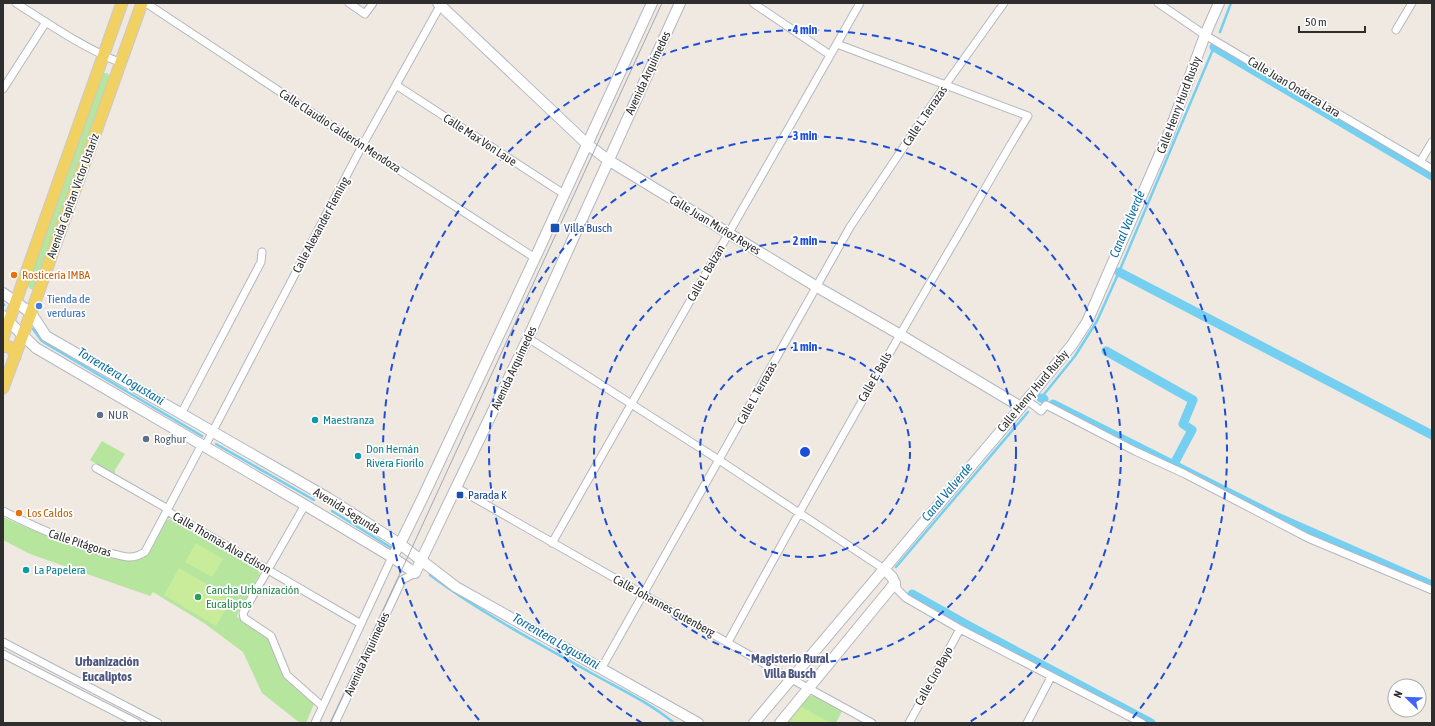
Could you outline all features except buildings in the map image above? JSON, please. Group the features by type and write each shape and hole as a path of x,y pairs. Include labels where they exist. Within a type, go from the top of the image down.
{"main road":[{"name":"Avenida Capitan Víctor Ustariz","path":"3,338 6,319 16,302 23,284 122,3"},
{"name":"Avenida Capitan Víctor Ustariz","path":"3,388 142,3"},
{"name":"Avenida Arquímedes","path":"392,557 423,497 652,3"},
{"name":"Avenida Arquímedes","path":"415,573 528,338 680,3"},
{"name":"Calle Henry Hurd Rusby","path":"754,723 1024,403 1072,345 1087,322 1169,133 1205,35 1219,3"},
{"name":"Calle Juan Muñoz Reyes","path":"439,4 587,144 608,160 817,287 1024,403"},
{"path":"23,284 28,292 32,294 38,292"},
{"name":"Avenida Segunda","path":"3,293 31,313 46,336 212,433 328,498 400,544 456,587 698,723"},
{"name":"Avenida Segunda","path":"6,319 36,348 306,505 392,557 415,573"},
{"path":"3,347 11,347 15,357"},
{"path":"780,723 895,583 892,577 884,569"}],"street":[{"path":"16,3 103,56 121,63"},
{"name":"Calle Claudio Calderón Mendoza","path":"146,3 535,258"},
{"path":"349,3 365,14 373,3"},
{"path":"753,3 830,55"},
{"name":"Calle L. Balzan","path":"552,543 860,3"},
{"name":"Calle L. Terrazas","path":"601,669 850,227 946,84 1004,3"},
{"name":"Calle Juan Ondarza Lara","path":"1158,3 1205,35 1432,169"},
{"path":"1396,30 1412,3"},
{"name":"Calle Alexander Fleming","path":"138,556 145,552 167,510 212,433 362,146 396,86 439,4"},
{"path":"3,89 46,22"},
{"path":"836,44 946,84"},
{"name":"Calle E. Balls","path":"728,642 798,513 900,334 1006,151 1028,116 946,84"},
{"name":"Calle Max Von Laue","path":"396,86 564,194"},
{"path":"1420,162 1432,142"},
{"path":"181,414 261,262 262,252"},
{"path":"528,338 719,460 884,569"},
{"path":"1024,403 1043,408 1185,474 1308,538 1432,590"},
{"name":"Calle Thomas Alva Edison","path":"96,468 361,624"},
{"name":"Calle Johannes Gutenberg","path":"457,488 872,723"},
{"path":"306,505 267,570 243,613 243,616 271,636 287,675 322,706"},
{"name":"Calle Pitágoras","path":"3,511 36,528 93,549 124,556 138,556"},
{"name":"Avenida Arquímedes","path":"315,723 392,557"},
{"name":"Avenida Arquímedes","path":"335,723 402,580 415,573"},
{"path":"895,583 898,590 906,598 960,629 1142,723"},
{"name":"Calle Ciro Bayo","path":"909,723 960,629"},
{"path":"3,642 158,723"},
{"path":"3,654 136,723"},
{"path":"52,679 56,670"},
{"path":"1027,723 1051,677"}],"green space":[{"path":"107,73 111,77 35,289 30,289 28,285 102,74"},
{"path":"102,441 125,454 115,470 115,475 90,460"},
{"path":"3,517 64,542 127,561 142,558 152,548 166,520 170,519 258,570 260,574 238,612 237,617 268,638 287,681 314,704 306,723 300,723 262,693 243,652 204,623 153,592 150,596 30,554 3,540"},
{"name":"Cancha Urbanización Eucaliptos","path":"196,543 223,559 212,577 185,562"},
{"name":"Cancha Urbanización Eucaliptos","path":"179,568 232,599 216,626 164,595"},
{"path":"814,695 842,711 836,723 781,723 806,697"},
{"path":"798,705 831,723 789,723"}],"waterway":[{"name":"Canal Valverde","path":"1220,32 1231,3"},
{"name":"Canal Valverde","path":"1041,398 1075,356 1097,321 1214,47"},
{"path":"1214,47 1432,176"},
{"path":"1119,272 1432,435"},
{"name":"Torrentera Logustani","path":"33,329 42,341 202,436"},
{"path":"1106,351 1193,400 1183,424 1192,430 1174,464"},
{"path":"1053,404 1273,515 1432,585"},
{"name":"Canal Valverde","path":"896,567 1028,412"},
{"name":"Torrentera Logustani","path":"216,444 314,500"},
{"name":"Torrentera Logustani","path":"332,511 390,547"},
{"name":"Torrentera Logustani","path":"430,575 489,615 645,703 674,723"},
{"path":"912,594 1151,723"}],"tram line":[{"path":"330,723 662,3"}],"place":[{"name":"Villa Busch","path":"555,228"},
{"name":"Rosticería IMBA","path":"14,275"},
{"name":"Tienda de verduras","path":"39,306"},
{"name":"NUR","path":"100,415"},
{"name":"Maestranza","path":"315,420"},
{"name":"Roghur","path":"146,439"},
{"name":"Don Hernán Rivera Fiorilo","path":"358,456"},
{"name":"Parada K","path":"460,495"},
{"name":"Los Caldos","path":"19,513"},
{"name":"La Papelera","path":"26,570"},
{"name":"Cancha Urbanización Eucaliptos","path":"198,597"}],"district":[{"name":"Magisterio Rural Villa Busch","path":"790,666"},
{"name":"Urbanización Eucaliptos","path":"107,668"}]}
